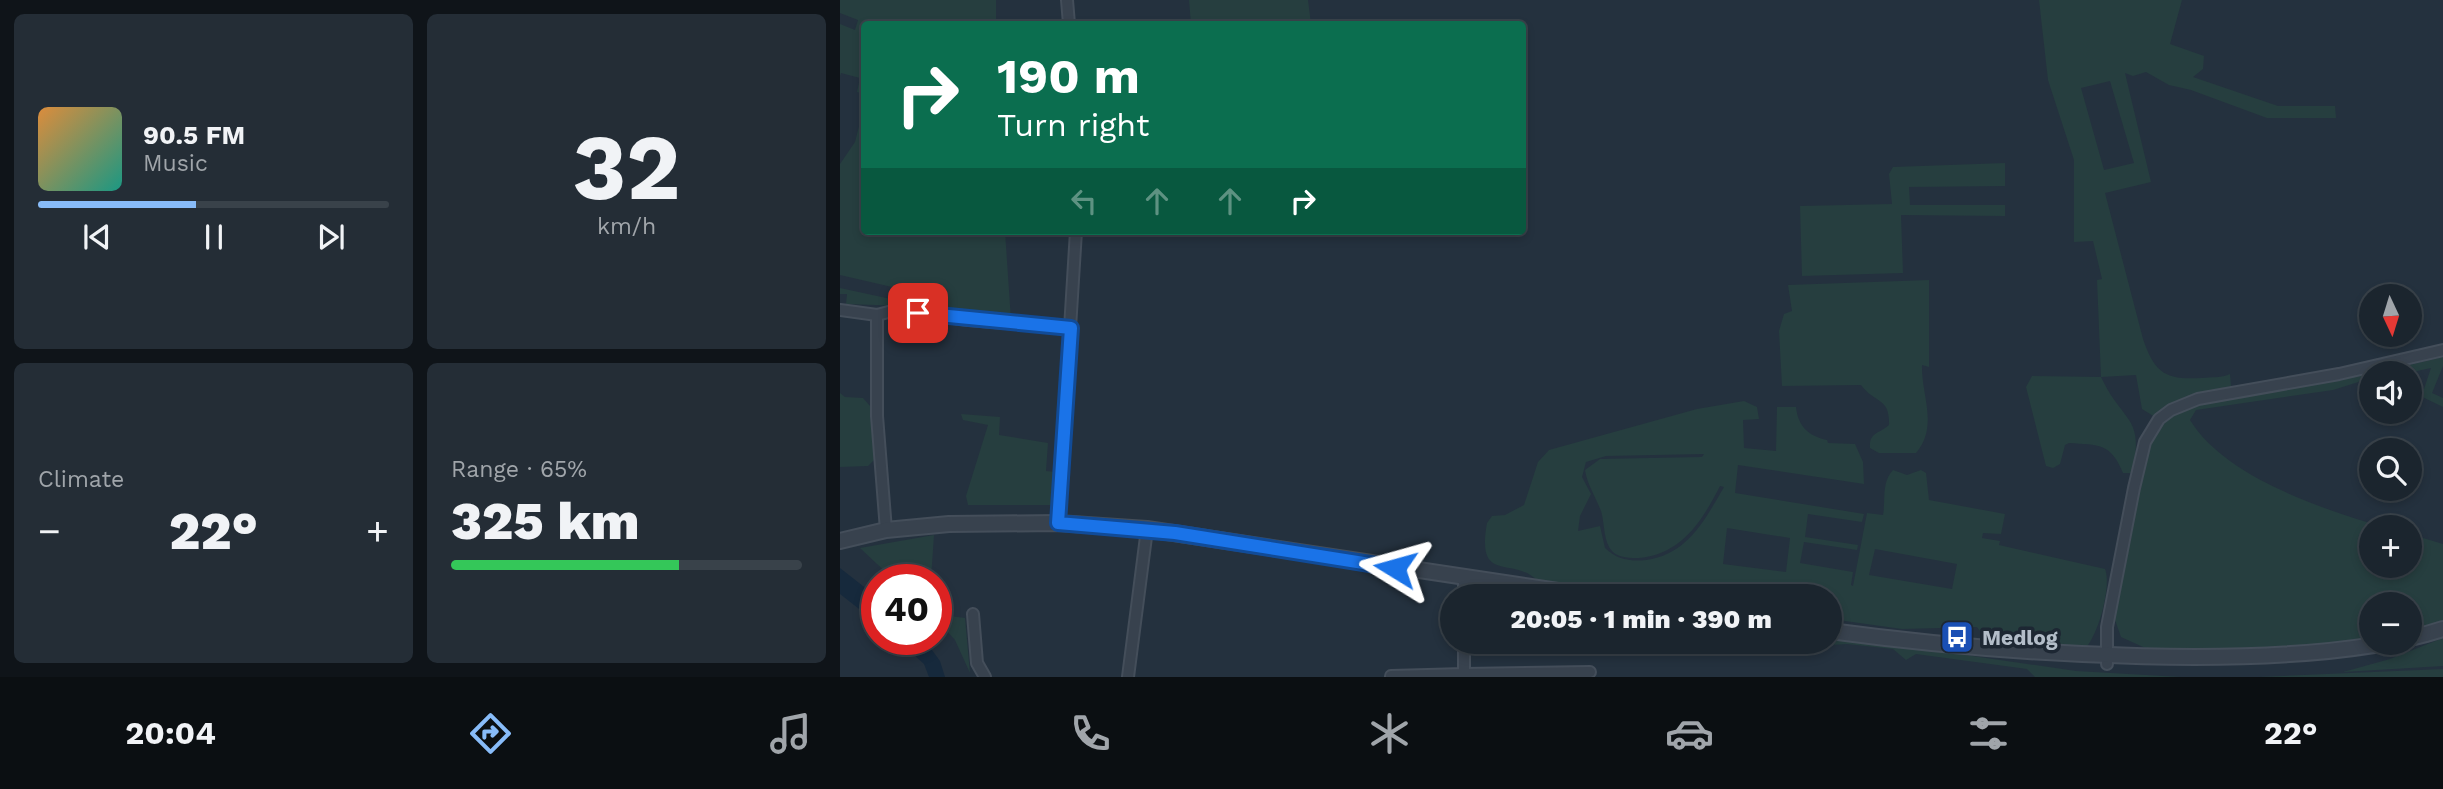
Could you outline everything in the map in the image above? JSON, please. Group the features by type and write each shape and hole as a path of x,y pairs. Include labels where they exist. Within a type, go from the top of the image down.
{"street":[{"path":"1067,0 1069,21"},
{"path":"1058,523 1076,235"},
{"path":"840,310 877,315 896,310 968,320 1071,328"},
{"path":"877,315 877,416 886,530"},
{"path":"2107,664 2107,627 2134,488 2145,442 2159,419 2171,410 2198,399 2339,374 2443,350"},
{"path":"842,541 886,530 948,524 1058,523 1147,529 1511,584"},
{"path":"1128,677 1147,529"},
{"path":"1464,577 1464,584"},
{"path":"973,614 977,663 985,677"},
{"path":"1842,632 2107,664 2224,669 2330,664 2393,650 2443,629"},
{"path":"1464,654 1464,674"},
{"path":"1391,676 1590,672"}],"green space":[{"path":"840,0 996,0 996,21 861,21 861,93 857,92 860,78 841,73 840,76 840,24 855,30 858,20 840,13"},
{"path":"1189,0 1308,0 1311,21 1191,21"},
{"path":"2039,0 2182,0 2170,44 2204,56 2203,69 2193,77 2278,106 2335,106 2336,118 2267,118 2191,90 2169,85 2146,72 2133,76 2125,73 2151,182 2105,193 2143,339 2157,367 2171,376 2220,377 2230,374 2231,386 2189,396 2155,417 2142,409 2136,375 2101,377 2097,280 2102,279 2093,241 2074,242 2074,160 2048,80","holes":["2110,81 2134,163 2104,170 2081,88"]},
{"path":"861,118 861,235 1005,235 1011,320 904,306 846,304 847,294 840,294 840,288 928,307 931,296 840,275 840,164 855,142"},
{"path":"2005,163 2005,186 1909,187 1910,205 2005,205 2005,216 1901,215 1903,273 1802,276 1800,206 1892,204 1889,174 1893,167"},
{"path":"1929,280 1929,367 1922,365 1928,421 1923,443 1916,453 1879,453 1870,448 1873,436 1889,425 1889,416 1884,405 1861,385 1782,386 1779,331 1784,314 1792,311 1788,285"},
{"path":"2443,357 2443,366 2432,393 2443,398 2443,407 2422,397 2422,388 2431,368 2422,370 2422,362"},
{"path":"2032,376 2101,377 2134,430 2136,440 2132,473 2123,473 2109,451 2088,444 2065,445 2060,464 2053,468 2046,466 2026,387"},
{"path":"2359,376 2359,382 2333,390 2196,410 2190,420 2206,440 2226,458 2250,474 2304,500 2359,519 2359,578 2422,578 2422,538 2443,544 2443,620 2422,630 2422,592 2359,592 2359,643 2163,656 2121,637 2114,617 2116,596 2151,443 2166,421 2189,406"},
{"path":"840,393 845,397 863,398 870,406 874,460 868,466 840,467"},
{"path":"1744,401 1757,407 1759,419 1743,420 1744,448 1776,451 1777,407 1796,407 1802,425 1814,436 1827,440 1828,443 1855,444 1863,462 1864,484 1738,465 1735,493 1864,514 1862,522 1808,514 1805,537 1858,545 1857,550 1804,542 1800,563 1853,572 1853,586 1867,513 1883,515 1885,486 1889,475 1893,470 1907,475 1921,470 1926,473 1929,500 2005,514 2001,534 1983,533 1982,538 2000,541 1999,545 2105,569 2107,587 2099,623 2084,650 2026,647 1997,640 1985,635 1977,627 1902,629 1842,621 1842,584 1561,584 1538,581 1528,574 1491,562 1485,542 1487,523 1492,516 1505,515 1524,505 1538,462 1549,450 1697,409","holes":["1704,454 1702,457 1600,459 1585,470 1601,511 1607,543 1613,552 1625,557 1654,555 1679,543 1698,523 1720,486 1724,487 1702,523 1673,551 1646,560 1624,559 1605,548 1600,526 1578,531 1580,516 1591,494 1582,477 1586,462 1606,456","1727,528 1790,538 1786,572 1723,564","1875,549 1957,564 1952,589 1869,575"]},
{"path":"961,414 1000,417 999,435 1048,443 1046,471 1055,472 1053,505 968,505 966,496 988,425 963,420"},
{"path":"934,535 932,564 877,564 860,548"},
{"path":"952,616 965,618 970,673 952,637"},
{"path":"2443,638 2443,666 2343,672 2400,655 2422,655 2422,646"},
{"path":"1842,639 2076,671 2181,677 2035,677 2027,669 1916,654 1906,660 1893,649 1842,644"},
{"path":"2443,669 2443,677 2260,677"}],"water":[{"path":"840,568 861,584 861,610 840,594"},
{"path":"914,655 936,655 945,677 929,677 924,664"}],"place":[{"name":"Medlog","path":"1957,637"}],"route":[{"path":"918,313 1071,328 1058,523 1147,529 1395,568"}]}
